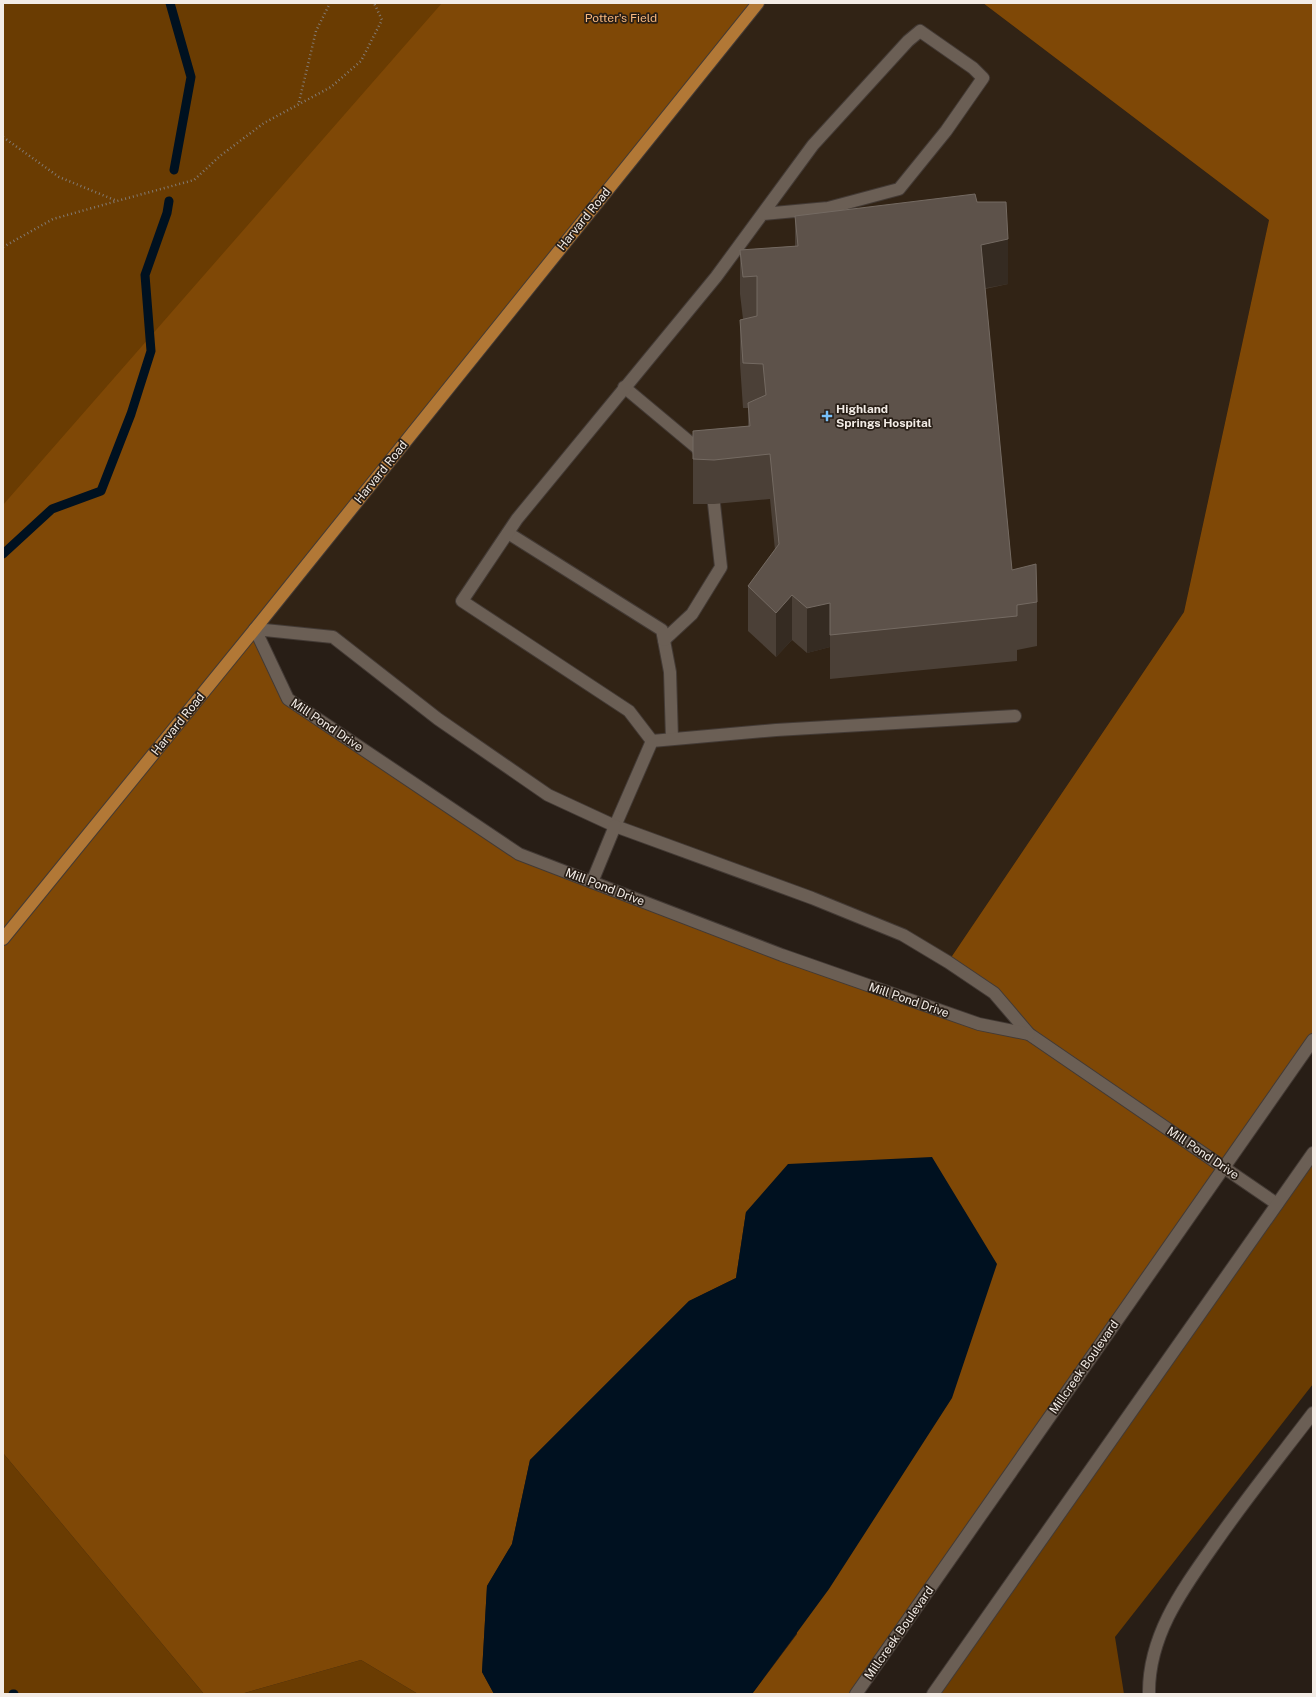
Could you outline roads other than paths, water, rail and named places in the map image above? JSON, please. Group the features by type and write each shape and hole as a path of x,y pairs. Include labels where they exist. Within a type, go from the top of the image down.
{"main road":[{"name":"Harvard Road","path":"3,939 255,629 758,3"}],"street":[{"path":"652,741 629,711 462,601 517,519 716,277 813,145 908,41 920,31 973,68 984,78 946,131 899,189 828,208 763,214"},
{"path":"624,387 697,448 709,467"},
{"path":"664,640 692,614 721,566 714,504"},
{"path":"508,532 662,630 670,672 672,739"},
{"name":"Mill Pond Drive","path":"255,629 334,637 438,719 548,795 614,826 812,898 903,935 948,962 994,993 1029,1034 1277,1204"},
{"name":"Mill Pond Drive","path":"255,629 288,699 519,854 782,955 978,1024 1029,1034"},
{"path":"652,741 776,730 1015,716"},
{"path":"592,882 614,826 652,741"},
{"name":"Millcreek Boulevard","path":"856,1694 1313,1040"},
{"path":"933,1694 1313,1153"},
{"path":"1149,1694 1151,1662 1160,1634 1174,1603 1243,1503 1313,1413"}],"water":[{"path":"932,1157 997,1264 952,1398 829,1589 752,1694 494,1694 482,1672 487,1586 512,1544 530,1460 689,1301 736,1278 746,1212 788,1164"}],"waterway":[{"path":"170,3 191,77 174,170"},
{"path":"3,554 52,509 101,491 131,414 151,351 145,275 167,213 169,201"}],"place":[{"name":"Highland Springs Hospital","path":"827,416"}],"park label":[{"name":"Potter's Field","path":"621,18"}]}
